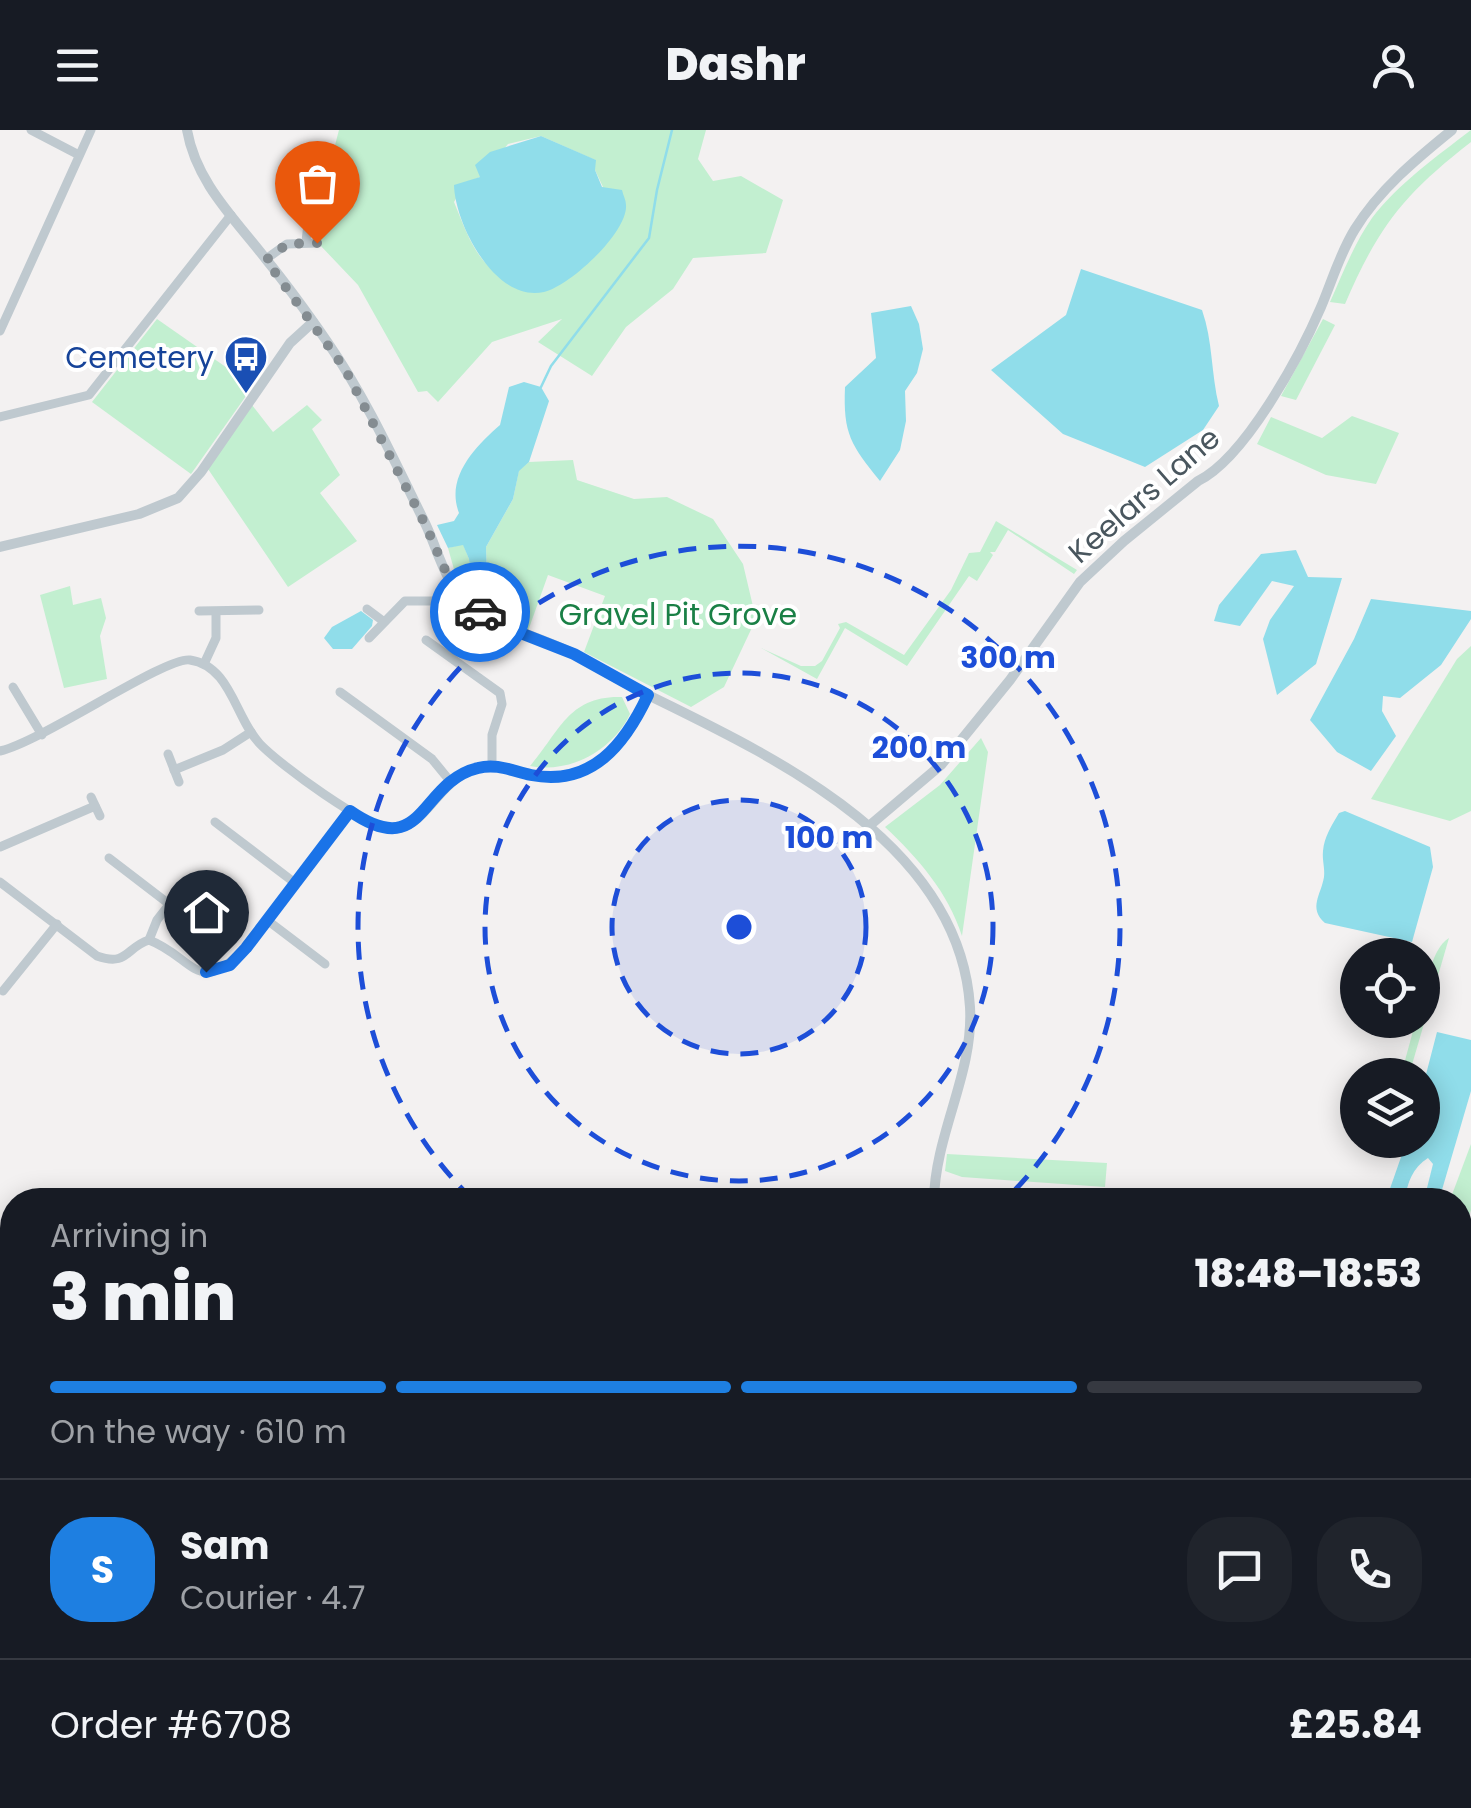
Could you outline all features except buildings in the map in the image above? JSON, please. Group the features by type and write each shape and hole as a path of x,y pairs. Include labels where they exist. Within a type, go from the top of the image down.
{"street":[{"path":"31,130 79,155"},
{"path":"0,330 91,130"},
{"path":"187,130 208,185 313,322 359,394 456,591 505,627 574,654 780,763 869,826 910,867 949,932 967,988 968,1038 939,1153 935,1188"},
{"name":"Keelars Lane","path":"869,826 941,765 1080,582 1124,541 1198,481 1210,476 1244,440 1309,332 1355,230 1372,205 1411,164 1452,130"},
{"path":"0,417 89,395 230,216"},
{"path":"266,260 287,244 312,242 308,224"},
{"path":"0,546 139,514 178,498 202,472 290,343 313,322"},
{"path":"369,638 406,602 437,602 456,591"},
{"path":"367,609 383,621"},
{"path":"199,610 255,613"},
{"path":"204,664 216,638 216,612"},
{"path":"427,656 430,642 500,693 502,704 492,735 492,766"},
{"path":"0,752 42,736 177,660 204,664 225,684 251,732 271,754 378,827 406,827 418,819 450,781 466,772 492,766 547,776 572,774 596,764 630,732 648,695"},
{"path":"11,690 42,736"},
{"path":"345,691 432,759 450,781"},
{"path":"174,770 223,750 251,732"},
{"path":"168,754 180,782"},
{"path":"0,848 95,806"},
{"path":"0,882 97,956 108,960 122,958 142,941 149,940 195,970 218,970 230,965 268,920 350,811"},
{"path":"217,826 295,883"},
{"path":"109,858 135,871 169,904"},
{"path":"149,940 157,920 179,892"},
{"path":"268,920 322,958"},
{"path":"5,985 57,924"}],"green space":[{"path":"339,130 706,130 698,159 713,181 741,176 783,200 766,253 693,258 673,289 626,327 592,376 538,342 562,319 492,342 438,402 427,391 418,392 358,285 319,244 317,213","holes":["541,136 595,160 603,187 526,292 479,256 454,202 465,183 480,177 508,144"]},
{"path":"1471,130 1471,142 1428,178 1395,214 1369,254 1345,304 1330,302 1372,218 1406,182"},
{"path":"157,319 253,386 191,474 92,402"},
{"path":"1323,319 1335,325 1296,400 1281,396"},
{"path":"252,405 273,432 307,405 322,420 312,429 340,475 320,493 357,541 288,587 208,469"},
{"path":"1352,416 1399,433 1376,484 1326,475 1257,444 1271,417 1322,438"},
{"name":"Gravel Pit Grove","path":"573,460 577,480 634,499 667,497 713,519 743,564 756,619 724,687 691,707 584,652 605,596 548,575 528,631 476,606 459,587 448,548 463,544 473,589 487,576 486,547 513,499 519,470 529,462"},
{"path":"996,521 1077,570 1074,574 1008,530 995,552 990,552 993,555 977,581 969,576 907,666 845,628 817,679 761,648 801,666 815,666 822,661 840,628 838,624 846,622 904,655 951,590 969,553 980,552"},
{"path":"70,586 73,605 101,598 106,618 100,636 107,679 64,688 40,595"},
{"path":"1471,646 1471,811 1450,821 1371,799 1457,659"},
{"path":"622,697 630,714 601,748 575,763 530,766 577,709 604,698"},
{"path":"981,738 988,752 962,936 931,877 885,827 940,785"},
{"path":"1449,938 1440,969 1440,947"},
{"path":"1411,1038 1420,1038 1414,1058 1406,1058"},
{"path":"1471,1144 1471,1188 1454,1188"},
{"path":"947,1154 1107,1163 1105,1187 962,1177 945,1171"}],"water":[{"path":"541,136 596,160 595,170 602,187 622,190 626,205 618,229 582,269 555,288 526,292 509,285 481,257 462,220 454,185 480,177 475,165 490,152"},
{"path":"1081,269 1202,310 1219,406 1203,430 1145,467 1063,434 991,370 1066,315"},
{"path":"911,306 923,349 917,373 905,391 906,421 900,450 880,481 851,438 845,387 876,358 871,313"},
{"path":"524,382 541,387 549,401 529,462 519,471 513,499 486,547 487,576 472,590 469,559 463,545 448,548 437,525 454,521 459,513 459,475 473,453 500,425 509,387"},
{"path":"1296,550 1308,577 1342,578 1316,664 1277,695 1263,639 1270,620 1294,586 1272,581 1240,626 1214,621 1219,605 1261,554"},
{"path":"1371,599 1471,611 1471,619 1441,665 1400,698 1383,696 1382,711 1396,736 1371,771 1337,752 1310,720"},
{"path":"361,611 373,620 372,626 352,649 333,649 324,638 332,627"},
{"path":"1345,811 1430,847 1433,867 1413,938 1394,938 1325,923 1317,912 1324,877 1324,846 1339,813"},
{"path":"1440,1033 1471,1040 1471,1091 1443,1188 1427,1188 1433,1164 1428,1158 1440,1158 1440,1058 1430,1058"},
{"path":"1401,1158 1428,1158 1418,1166 1407,1188 1390,1188"}],"waterway":[{"path":"541,387 551,366 649,238 672,130"}],"way so far":[{"path":"317,243 287,244 266,260 345,369 449,579 456,591 480,612"}],"place":[{"name":"Cemetery","path":"246,395"}],"route":[{"path":"206,972 230,965 246,948 350,811 378,827 406,827 418,819 443,788 466,772 501,766 533,775 572,774 596,764 630,732 648,695 574,654 505,627 480,612"}]}
